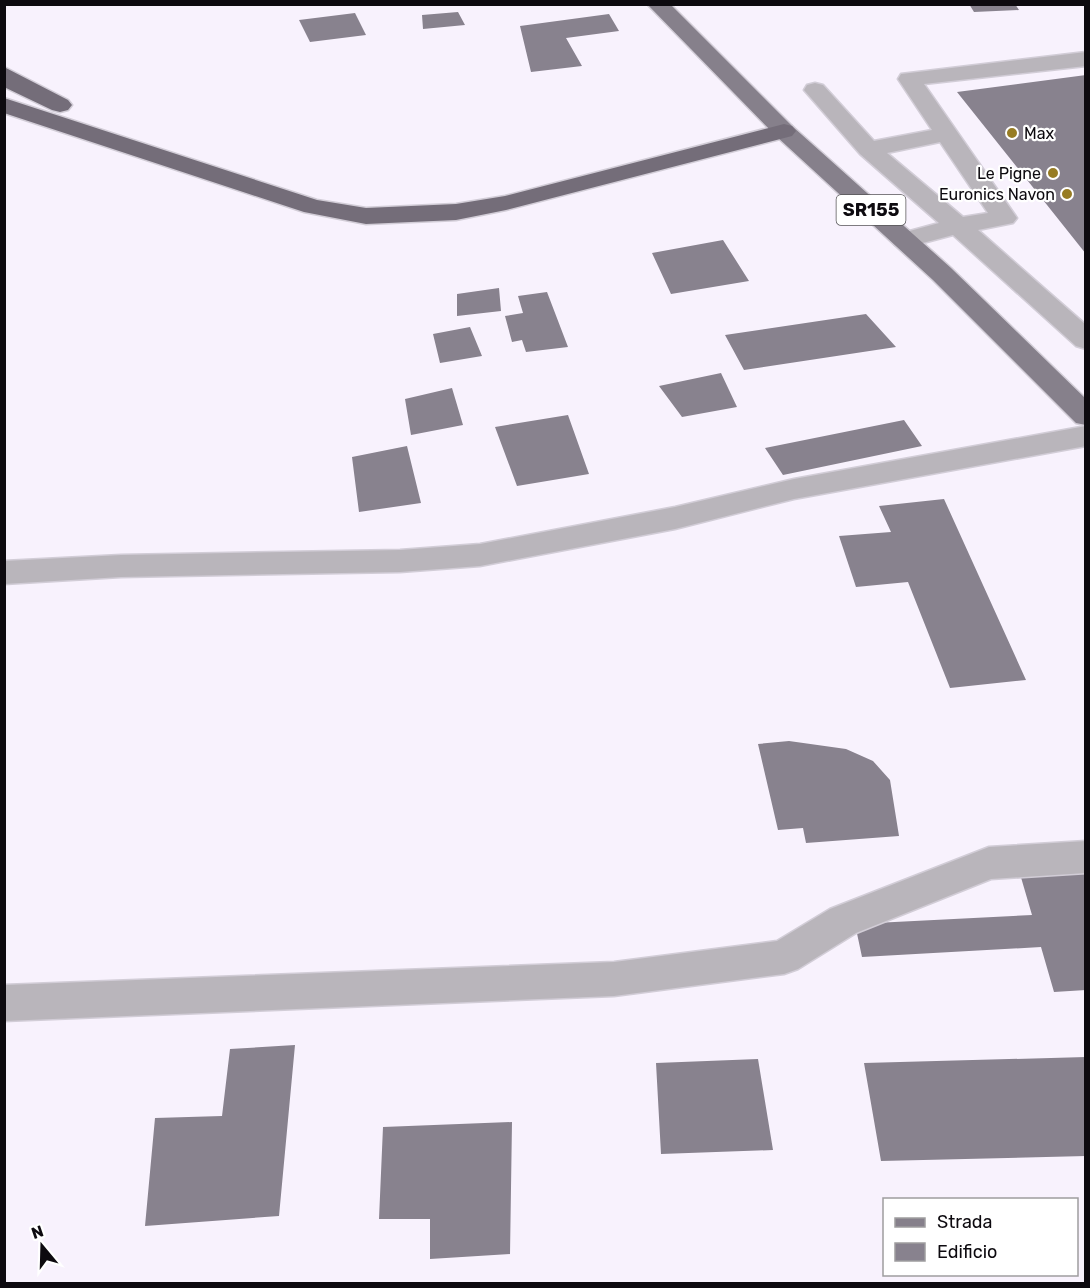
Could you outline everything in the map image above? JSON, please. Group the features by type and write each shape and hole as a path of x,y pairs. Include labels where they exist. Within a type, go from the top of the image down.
{"highway":[{"path":"4,74 11,81 52,102 147,141 215,173"},
{"path":"4,105 313,207 366,216 422,215 506,204 784,131"}],"main road":[{"name":"SR155","path":"657,4 784,131 942,274 1086,416"}],"lane":[{"path":"904,240 958,226 1004,218 909,79 1086,59"},
{"path":"815,90 868,149 1086,340"},
{"path":"868,149 947,134"},
{"path":"4,573 121,566 400,561 480,555 675,518 794,489 1086,436"},
{"path":"4,1004 614,979 784,957 843,921 989,863 1086,857"}],"building":[{"path":"969,4 1015,4 1019,10 974,12"},
{"path":"458,12 465,25 423,29 422,15"},
{"path":"355,13 366,35 310,42 299,20"},
{"path":"609,14 619,31 566,38 582,66 531,72 520,26"},
{"name":"Le Pigne","path":"1086,75 1086,254 957,92"},
{"path":"723,240 749,281 671,294 652,253"},
{"path":"499,288 501,311 457,316 457,294"},
{"path":"547,292 568,347 526,352 522,340 512,342 505,316 523,313 518,296"},
{"path":"866,314 896,347 744,370 725,335"},
{"path":"470,327 482,356 440,363 433,334"},
{"path":"721,373 737,407 682,417 659,386"},
{"path":"452,388 463,425 411,435 405,399"},
{"path":"568,415 589,474 517,486 495,427"},
{"path":"904,420 922,446 783,475 765,448"},
{"path":"407,446 421,503 359,512 352,457"},
{"path":"944,499 1026,680 950,688 908,582 856,587 839,536 891,532 879,506"},
{"path":"789,741 846,749 873,761 890,780 899,836 806,843 803,828 778,830 758,744"},
{"path":"1086,870 1086,990 1054,992 1041,947 862,957 855,924 1032,915 1020,874"},
{"path":"295,1045 279,1216 145,1226 155,1118 222,1116 230,1049"},
{"path":"1086,1057 1086,1156 881,1161 864,1063"},
{"path":"758,1059 773,1150 661,1154 656,1063"},
{"path":"512,1122 510,1254 430,1259 430,1219 379,1219 383,1127"}],"place":[{"name":"Max","path":"1012,133"},
{"name":"Le Pigne","path":"1053,173"},
{"name":"Euronics Navon","path":"1067,194"}]}
